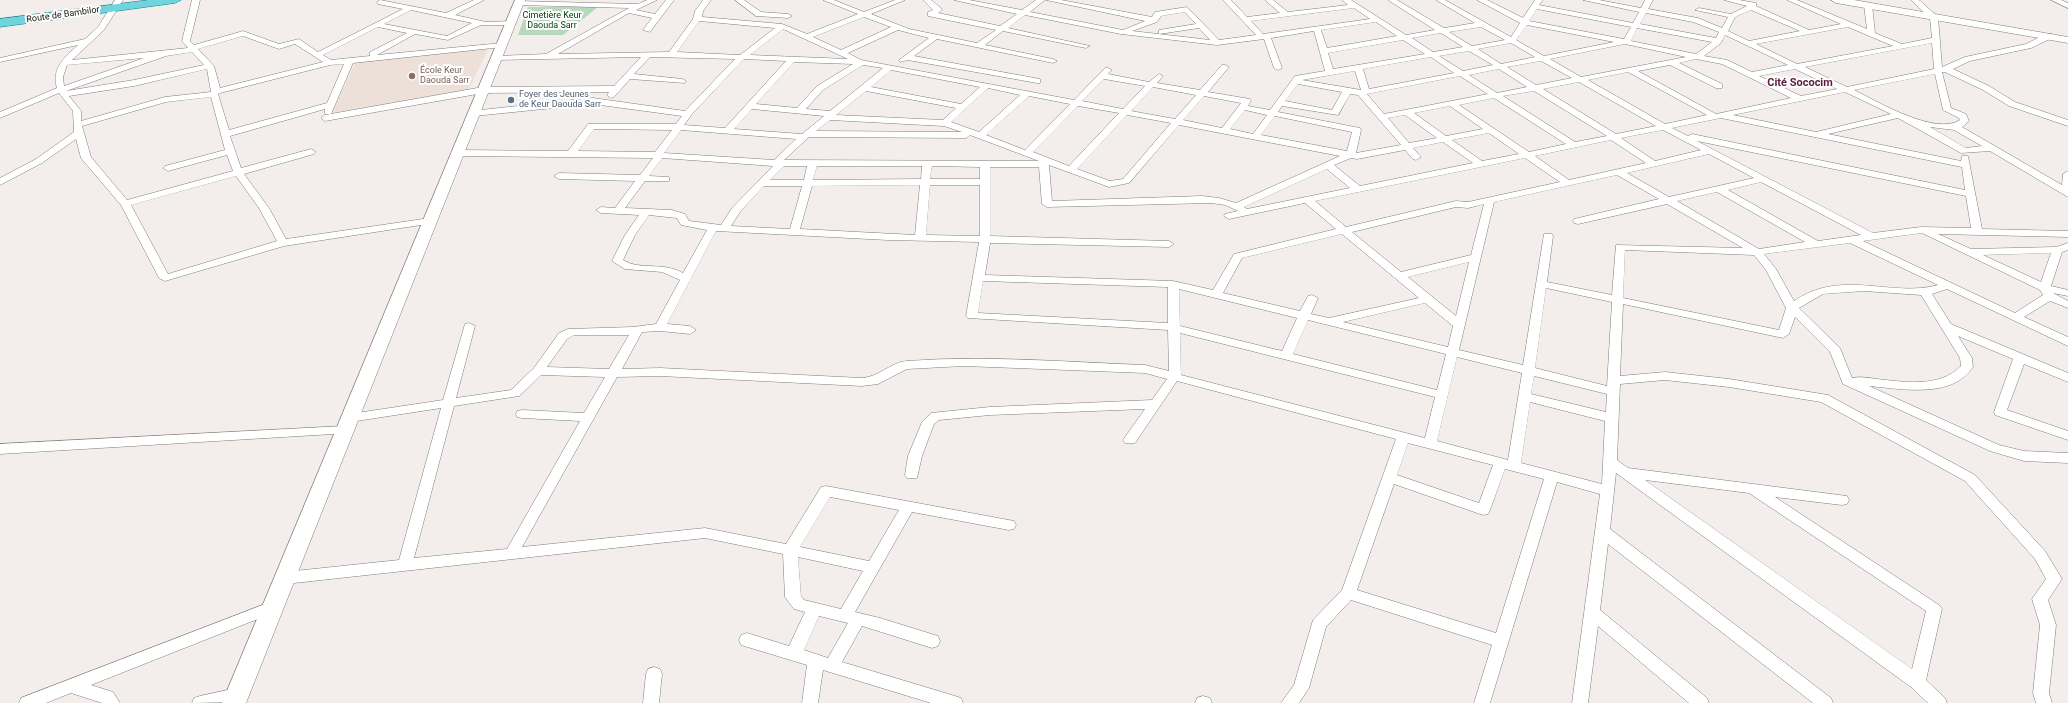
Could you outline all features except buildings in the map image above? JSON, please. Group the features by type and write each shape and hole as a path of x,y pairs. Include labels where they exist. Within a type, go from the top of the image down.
{"main road":[{"name":"Route de Bambilor","path":"0,23 117,4 174,0"}],"street":[{"path":"196,0 186,41 210,66 230,152 238,172 264,208 283,243"},
{"path":"447,16 478,0"},
{"path":"548,56 628,11 653,0"},
{"path":"647,30 670,0"},
{"path":"671,54 697,20 698,11 707,0"},
{"path":"740,0 759,14 788,16"},
{"path":"827,0 898,28 1053,61"},
{"path":"808,37 866,15 900,0"},
{"path":"927,0 938,10 930,14 1086,46"},
{"path":"958,0 1121,32 1217,43 1377,20"},
{"path":"978,46 1041,0"},
{"path":"1050,0 1154,20"},
{"path":"1227,0 1264,37 1278,68"},
{"path":"1269,0 1286,14"},
{"path":"1392,0 1614,137 1654,164"},
{"path":"1440,0 1664,126 1869,235"},
{"path":"1481,0 1525,22 1724,62 1800,99"},
{"path":"1593,0 1695,20 1749,43 1900,115 1964,151 1992,148"},
{"path":"1626,42 1634,25 1645,11 1649,0"},
{"path":"1695,20 1702,0"},
{"path":"1728,0 1753,4 1808,32"},
{"path":"1791,0 1847,25 1900,46"},
{"path":"1836,0 2068,40"},
{"path":"1915,0 1933,16 1935,40 1942,70 1947,110 1963,116 1965,121 1956,127"},
{"path":"2055,0 2068,6"},
{"path":"381,2 479,23 486,24 511,22"},
{"path":"200,703 235,699 511,22 526,2 640,6"},
{"path":"1245,19 1286,14 1350,2 1573,145"},
{"path":"1256,136 1298,78 1512,41 1536,3 1634,25 1718,41"},
{"path":"117,4 101,28 64,63 60,70 61,92 77,111 79,128 86,158 125,204 165,278 283,243 430,221"},
{"path":"1381,116 1699,57 1712,48 1718,41 1732,16 1753,4"},
{"path":"1868,5 1871,34"},
{"path":"317,55 410,8"},
{"path":"1121,32 1154,20 1158,14 1187,9 1217,43"},
{"path":"1698,10 1732,16"},
{"path":"628,11 658,17"},
{"path":"697,20 782,26 862,62"},
{"path":"377,25 448,38 479,23"},
{"path":"1324,51 1483,24"},
{"path":"1147,35 1202,25"},
{"path":"1749,43 1847,25"},
{"path":"618,211 687,114 741,58 782,26"},
{"path":"841,53 898,28"},
{"path":"1317,29 1330,73"},
{"path":"366,58 414,32"},
{"path":"64,63 164,54 193,49 243,33 279,47 296,41 330,63"},
{"path":"1046,163 1047,204 1196,199 1241,209 1307,200 1942,70 1968,60 2028,46 2049,36"},
{"path":"724,229 736,210 806,136 830,115 890,68 935,37"},
{"path":"1750,74 1935,40"},
{"path":"0,60 86,41"},
{"path":"1295,81 1363,93 1545,59 1626,42"},
{"path":"0,182 39,161 79,128 165,100 216,93 330,63 350,60 499,51 548,56 671,54 862,62 1357,156 1491,130"},
{"path":"0,115 164,54"},
{"path":"605,102 648,54"},
{"path":"906,57 1038,81"},
{"path":"350,60 325,118 424,99 483,90 616,89"},
{"path":"727,131 791,60"},
{"path":"799,111 820,88 862,62"},
{"path":"1671,62 1719,86"},
{"path":"61,92 134,83 210,66"},
{"path":"750,106 830,115 945,124 1046,163 1071,170 1109,184 1126,180 1225,67"},
{"path":"1358,68 1363,93 1416,157"},
{"path":"1630,70 1717,116 1966,165"},
{"path":"1942,70 1986,88 2016,106 2068,123"},
{"path":"1026,154 1106,73 1151,85 1247,101 1224,131"},
{"path":"628,76 682,81"},
{"path":"1071,170 1159,76"},
{"path":"945,124 986,86"},
{"path":"864,88 963,107"},
{"path":"1280,103 1335,113 1347,91"},
{"path":"572,154 592,126 678,127 806,136 978,136 1027,93"},
{"path":"474,113 593,101 687,114"},
{"path":"1451,104 1568,183"},
{"path":"226,134 330,105"},
{"path":"1242,108 1357,130 1351,154"},
{"path":"1406,112 1480,164"},
{"path":"1814,134 1900,115"},
{"path":"1918,124 1956,127 2067,193 2068,174"},
{"path":"1679,134 1971,194"},
{"path":"1216,295 1238,256 1456,204 1468,205 1711,151"},
{"path":"1964,151 1977,231"},
{"path":"168,168 230,152"},
{"path":"125,204 311,152"},
{"path":"458,153 659,155 779,163 1046,163"},
{"path":"1228,216 1351,154"},
{"path":"794,232 813,163"},
{"path":"920,238 927,164"},
{"path":"985,164 985,240 972,316 1163,325 1442,396"},
{"path":"1328,165 1357,189"},
{"path":"1619,172 1757,252 1771,269 1792,308 1836,351 1847,381 1995,448 2024,456 2068,458"},
{"path":"559,176 666,179"},
{"path":"1578,221 1762,178"},
{"path":"761,183 985,182"},
{"path":"1109,184 1112,203"},
{"path":"1719,189 1816,244"},
{"path":"1307,200 1459,325"},
{"path":"1430,444 1490,200"},
{"path":"601,210 672,212 681,216 685,223 724,229 920,238 1169,244"},
{"path":"646,212 630,235 617,261 622,265 668,270 686,279"},
{"path":"660,327 713,228"},
{"path":"1921,230 1969,252 2047,292 2068,305"},
{"path":"1580,703 1608,491 1620,247 1757,252 1853,240 1869,235 1921,230 2068,234"},
{"path":"1514,466 1548,236"},
{"path":"1853,240 2068,342"},
{"path":"1969,252 2057,250 2068,246"},
{"path":"2016,317 2047,292 2057,250"},
{"path":"1400,276 1476,257"},
{"path":"979,278 1173,284 1528,370 1614,386 1665,376 1729,383 1824,398 1970,478 2040,555 2054,579 2040,600 2048,625 2041,693 2044,703"},
{"path":"1130,440 1175,376 1173,284"},
{"path":"1541,284 1783,334 1792,308 1804,299 1821,291 1834,288 1925,292 1949,285"},
{"path":"1847,381 1917,385 1939,384 1956,378 1967,367 1966,358 1925,292"},
{"path":"2047,292 2068,293"},
{"path":"1286,356 1312,298"},
{"path":"1328,322 1428,299"},
{"path":"405,565 469,326"},
{"path":"0,449 347,424 448,404 515,393 538,371 563,336 572,331 636,331 638,329 660,327 690,330"},
{"path":"1947,327 2068,378"},
{"path":"511,554 636,331"},
{"path":"2020,357 2000,412 2068,436"},
{"path":"538,371 613,373 660,372 862,382 874,381 905,365 964,362 1145,369 1608,491"},
{"path":"1525,397 1612,418"},
{"path":"912,475 915,456 928,422 936,416 990,411 1155,404"},
{"path":"522,414 588,417"},
{"path":"1289,703 1300,688 1319,624 1348,593 1403,437"},
{"path":"1389,477 1484,510 1501,462"},
{"path":"1610,462 1917,682 1938,703"},
{"path":"1624,472 1842,500"},
{"path":"1482,703 1552,476"},
{"path":"1753,489 1934,609 1917,682"},
{"path":"932,641 799,605 793,597 790,550 826,492 1010,525"},
{"path":"832,666 873,567 908,506"},
{"path":"1602,531 1825,703"},
{"path":"285,578 705,533 873,567"},
{"path":"1348,593 1501,641"},
{"path":"27,703 273,607"},
{"path":"794,654 814,609"},
{"path":"1592,612 1701,703"},
{"path":"747,640 955,703"},
{"path":"810,703 816,660"},
{"path":"651,703 654,674"},
{"path":"70,686 107,697 112,703"}],"shaded area":[{"name":"École Keur Daouda Sarr","path":"489,47 468,91 332,113 356,61"}],"green space":[{"name":"Cimetière Keur Daouda Sarr","path":"528,7 598,7 563,35 518,35"}],"place":[{"name":"École Keur Daouda Sarr","path":"412,76"},
{"name":"Foyer des Jeunes de Keur Daouda Sarr","path":"511,100"}],"district":[{"name":"Cité Sococim","path":"1800,83"}]}
